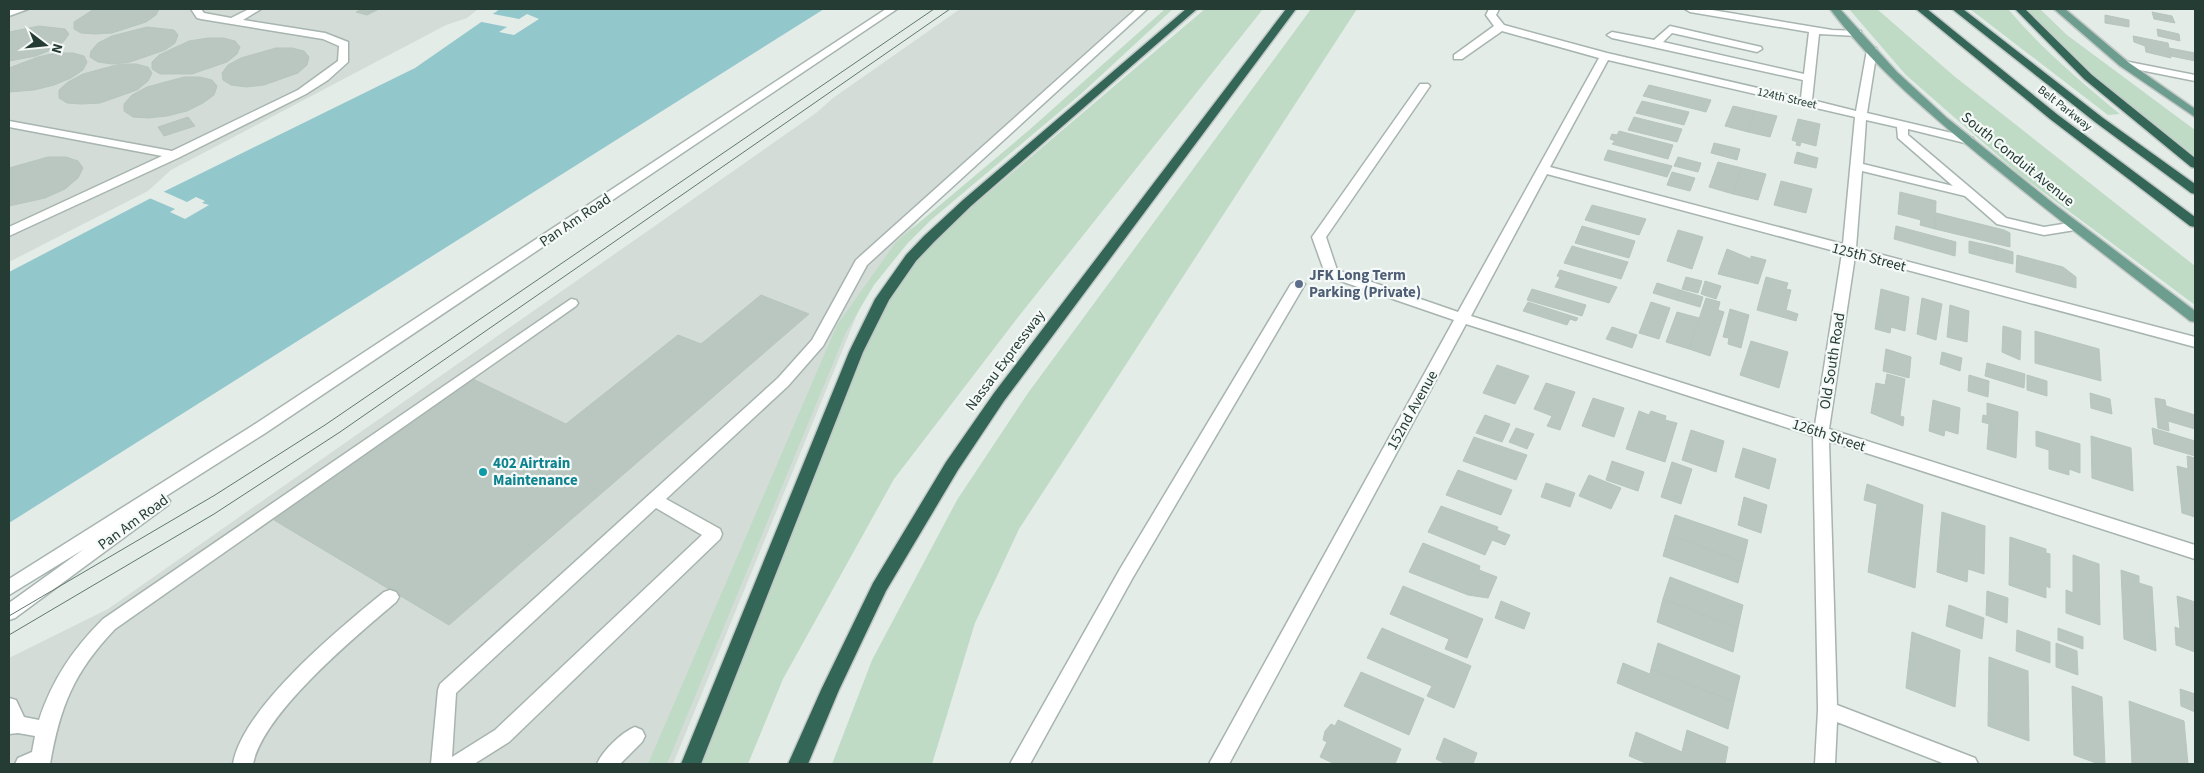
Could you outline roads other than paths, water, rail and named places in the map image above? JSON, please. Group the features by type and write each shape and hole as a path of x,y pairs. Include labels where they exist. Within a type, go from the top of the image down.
{"highway":[{"path":"691,764 856,352 887,292 911,258 945,222 1192,9"},
{"name":"Nassau Expressway","path":"798,764 830,690 879,588 952,466 1000,397 1291,9"},
{"path":"1912,9 1962,43"},
{"name":"Belt Parkway","path":"1921,9 2069,129 2195,223"},
{"name":"Belt Parkway","path":"1956,9 2092,114 2195,190"},
{"path":"2020,9 2088,76 2195,164"}],"main road":[{"name":"South Conduit Avenue","path":"1835,9 1914,94 2075,226 2195,318"},
{"path":"2059,9 2124,64 2195,114"}],"street":[{"path":"9,13 23,9"},
{"path":"9,232 174,156 302,92 324,78 342,62 344,44 325,36 201,16 196,9"},
{"path":"234,20 256,9"},
{"name":"Pan Am Road","path":"9,588 258,430 892,9"},
{"path":"441,764 447,690 783,382 818,343 861,263 1142,9"},
{"path":"1458,57 1500,27 1491,15 1494,9"},
{"path":"1690,9 1701,23 1757,49"},
{"path":"1656,44 1670,28 1701,23 1857,33"},
{"name":"124th Street","path":"1500,27 1605,56 1969,140"},
{"path":"1806,102 1814,30"},
{"path":"1612,35 1809,78"},
{"name":"Old South Road","path":"1825,764 1828,710 1821,433 1848,251 1861,114 1872,50"},
{"name":"152nd Avenue","path":"1219,764 1605,56"},
{"path":"2124,64 2195,78"},
{"name":"126th Street","path":"1424,86 1319,237 1331,273 1463,318 2195,552"},
{"path":"9,124 174,156"},
{"path":"1903,125 1902,136 2002,221 2044,231 2075,226"},
{"path":"1857,166 1970,194"},
{"name":"125th Street","path":"1543,169 2195,342"},
{"path":"1020,764 1126,574 1298,284"},
{"path":"35,762 54,700 86,646 109,624 570,303"},
{"name":"Pan Am Road","path":"9,613 258,430"},
{"path":"457,764 502,736 714,534 655,500"},
{"path":"243,764 245,752 279,699 340,638 390,597"},
{"path":"9,706 13,725 45,730"},
{"path":"1828,710 1968,764"},
{"path":"607,764 635,736"}],"water":[{"path":"500,9 824,9 9,523 9,272 153,197 415,68"}],"tram line":[{"path":"9,616 215,495 325,425 934,9"},
{"path":"9,635 214,514 340,432 950,9"}],"place":[{"name":"JFK Long Term Parking (Private)","path":"1299,284"},
{"name":"402 Airtrain Maintenance","path":"483,472"}]}
